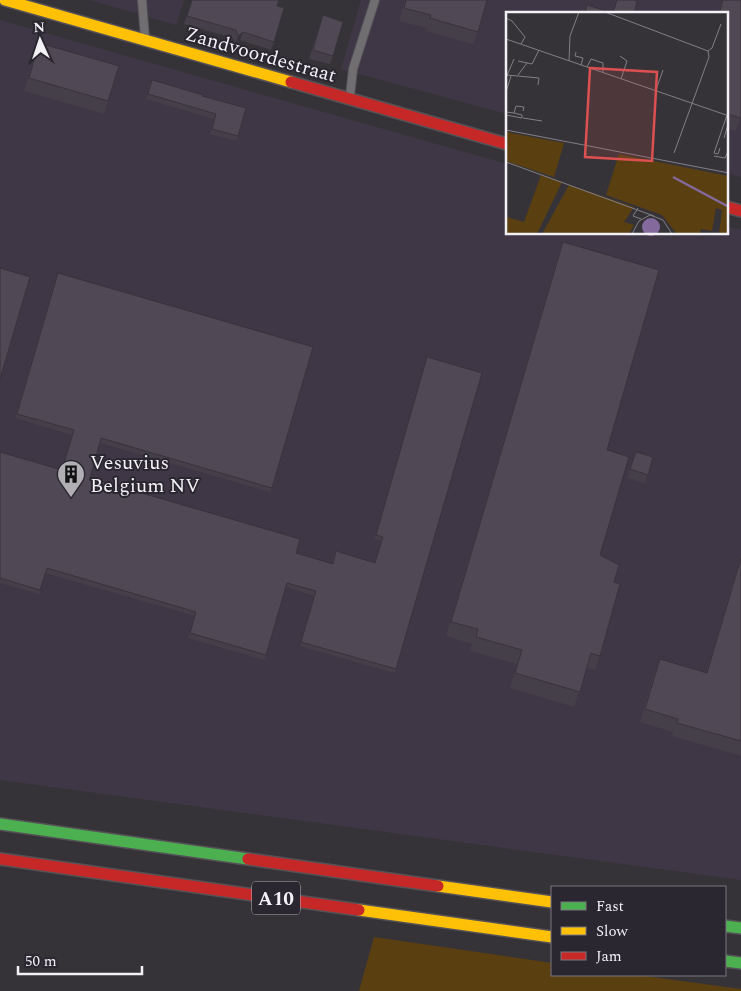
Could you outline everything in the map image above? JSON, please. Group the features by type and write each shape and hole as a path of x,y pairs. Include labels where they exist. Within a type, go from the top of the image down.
{"main road":[{"name":"Zandvoordestraat","path":"5,0 506,144"},
{"name":"A10","path":"0,824 551,902"},
{"name":"A10","path":"0,859 551,937"},
{"path":"726,926 741,928"},
{"path":"726,961 741,963"}],"lane":[{"path":"142,0 145,40"},
{"path":"350,98 353,69 375,0"}],"shaded area":[{"path":"90,0 184,0 176,25"},
{"path":"361,0 741,0 741,177 728,173 728,12 506,12 506,114 341,69"},
{"path":"0,20 506,164 506,235 728,235 728,226 741,230 741,880 0,780"},
{"path":"374,937 551,963 551,976 645,976 741,989 741,991 359,991"}],"building":[{"path":"192,0 279,0 277,6 284,8 274,42 243,32 238,36 236,30 187,16"},
{"path":"406,0 487,0 478,32 430,18 431,15 404,8"},
{"path":"617,0 637,1 634,12 613,12"},
{"path":"723,0 741,0 741,118 728,114 728,12 720,12"},
{"path":"587,5 610,12 585,12"},
{"path":"323,15 343,22 333,56 313,50"},
{"path":"39,43 119,66 108,101 29,78"},
{"path":"152,80 246,108 238,136 212,129 216,114 148,94"},
{"path":"563,242 659,270 607,450 629,457 600,555 619,565 614,582 620,584 600,656 591,653 580,692 515,673 522,650 476,637 478,629 451,622"},
{"path":"0,268 30,277 0,379"},
{"path":"58,273 313,347 272,488 101,438 90,478 300,539 296,553 333,564 336,551 375,563 383,537 376,535 427,357 482,373 396,669 301,642 316,591 287,583 266,655 190,633 196,612 47,568 40,590 0,578 0,452 62,470 74,430 17,414"},
{"path":"636,452 653,457 648,475 630,469"},
{"path":"741,558 741,741 677,723 678,719 645,709 660,659 707,673"}],"traffic: fast":[{"path":"0,824 248,859"},
{"path":"726,926 741,928"},
{"path":"726,961 741,963"}],"traffic: slow":[{"path":"5,0 291,82"},
{"path":"438,886 551,902"},
{"path":"359,910 551,937"}],"traffic: jam":[{"path":"291,82 506,144"},
{"path":"728,207 741,211"},
{"path":"0,859 359,910"},
{"path":"248,859 438,886"}],"place":[{"name":"Vesuvius Belgium NV","path":"71,498"}]}
